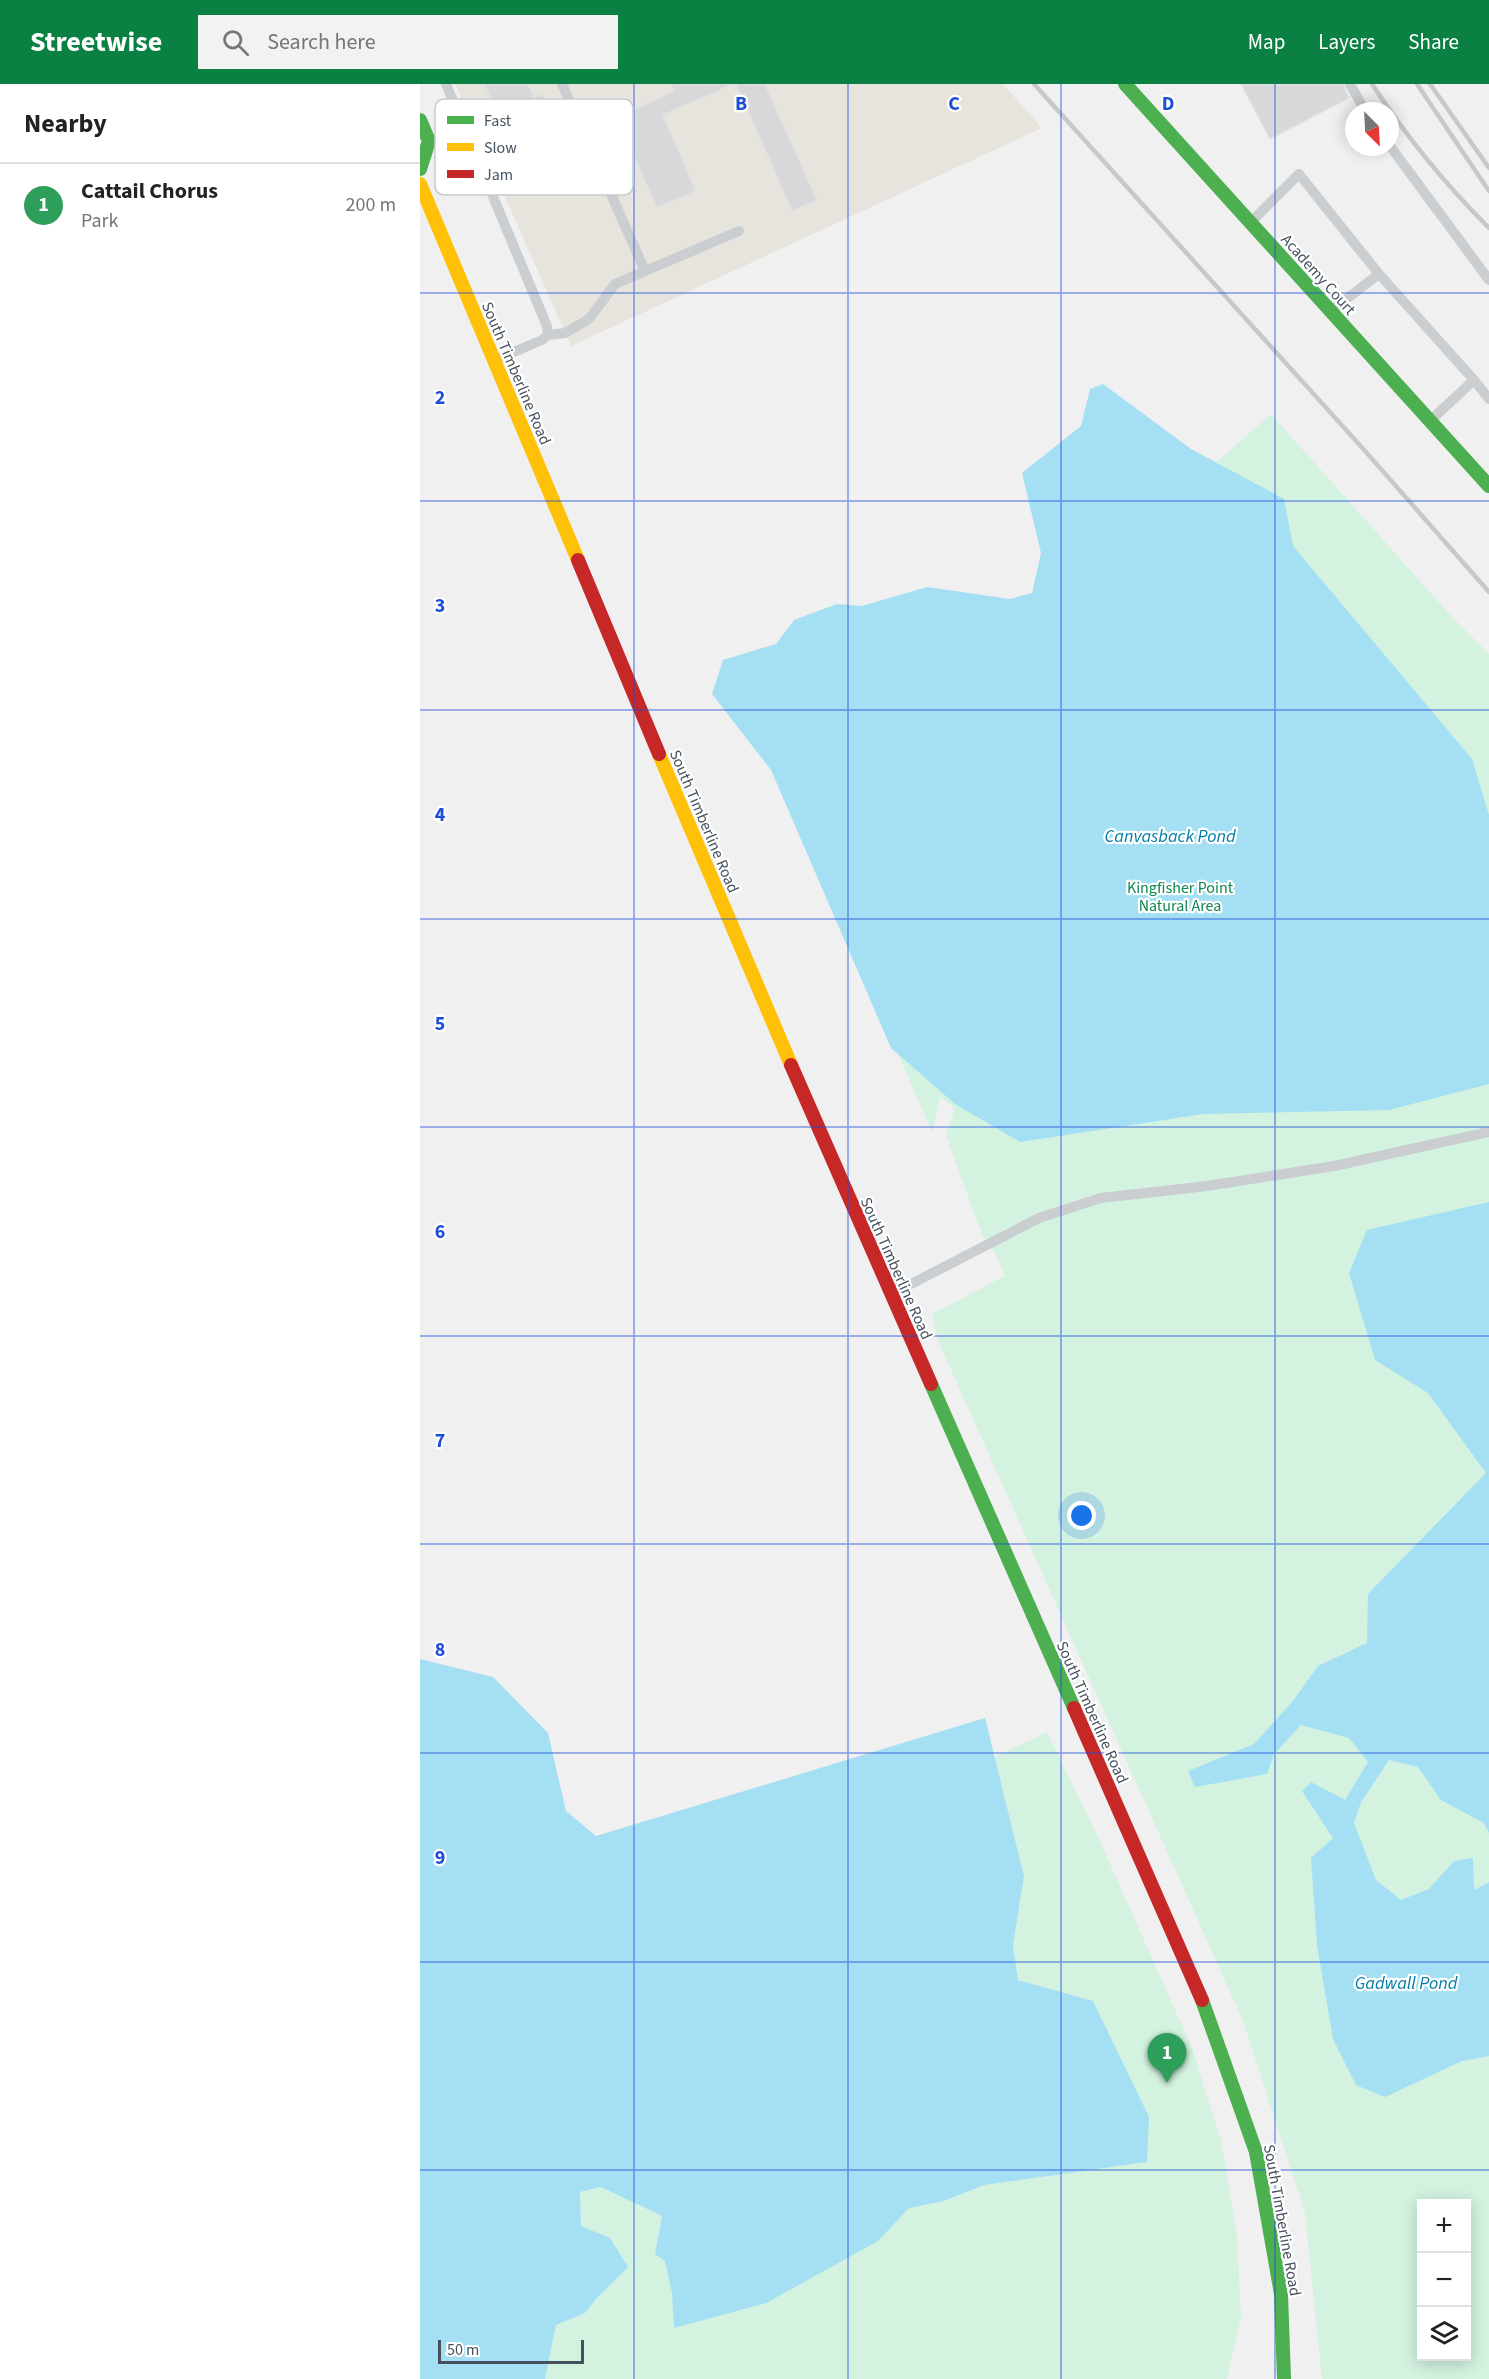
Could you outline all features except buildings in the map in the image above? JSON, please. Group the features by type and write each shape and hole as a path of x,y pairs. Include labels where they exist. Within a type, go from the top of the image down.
{"main road":[{"name":"Academy Court","path":"1125,84 1489,486"},
{"path":"420,120 429,141 420,169"},
{"name":"South Timberline Road","path":"420,184 773,1025 1211,2020 1256,2151 1281,2294 1284,2379"}],"lane":[{"path":"446,84 452,99"},
{"path":"562,84 569,99"},
{"path":"1350,84 1360,102"},
{"path":"1397,156 1489,280"},
{"path":"1251,222 1299,174 1379,274 1489,399"},
{"path":"492,195 547,326 548,335"},
{"path":"611,195 645,271"},
{"path":"494,360 542,340 548,335 565,333 589,319 615,284 739,231"},
{"path":"1331,311 1379,274"},
{"path":"1430,420 1474,380"},
{"path":"889,1291 913,1283 1039,1218 1101,1198 1207,1186 1334,1166 1489,1132"}],"shaded area":[{"path":"455,84 1003,84 1042,128 571,346 504,195 633,195 633,99 462,99"}],"green space":[{"name":"Kingfisher Point Natural Area","path":"1271,414 1451,616 1489,654 1489,2379 1322,2379 1305,2213 1243,2021 939,1343 932,1314 1005,1276 996,1255 981,1232 946,1136 955,1108 940,1097 932,1132 746,705 1037,621"},
{"path":"1047,1732 1099,1839 1192,2048 1221,2140 1237,2237 1241,2317 1227,2379 545,2379 556,2325 585,2313 627,2267 610,2238 581,2226 580,2192 601,2187 662,2216 655,2254 665,2260 672,2293 674,2328 878,2241 909,2208 944,2201 984,2185 1147,2162 1093,2001 1018,1980 1013,1945 1024,1876 995,1757"}],"water":[{"name":"Canvasback Pond","path":"1103,384 1191,449 1284,499 1293,546 1472,759 1489,815 1489,1084 1389,1110 1203,1114 1020,1142 955,1104 891,1048 771,770 712,694 723,660 776,644 794,620 837,604 862,606 927,587 1010,599 1032,593 1041,553 1022,473 1081,426 1090,389"},
{"name":"Gadwall Pond","path":"1489,1202 1489,1833 1484,1823 1441,1800 1418,1767 1389,1760 1361,1802 1354,1823 1376,1880 1401,1900 1429,1889 1454,1861 1473,1858 1474,1890 1489,1882 1489,2056 1462,2061 1385,2097 1356,2085 1333,2039 1317,1945 1311,1858 1333,1838 1302,1791 1311,1782 1345,1800 1368,1762 1349,1738 1301,1725 1274,1754 1267,1774 1195,1787 1188,1771 1254,1744 1293,1701 1318,1666 1367,1643 1368,1594 1486,1473 1428,1393 1375,1360 1349,1273 1367,1230"},
{"path":"420,1659 493,1677 548,1733 566,1811 596,1836 985,1718 1024,1876 1013,1945 1018,1980 1093,2001 1149,2117 1147,2162 984,2185 944,2201 909,2208 878,2241 766,2303 674,2328 672,2293 665,2261 655,2254 662,2216 601,2187 580,2192 581,2226 610,2238 628,2267 585,2313 556,2325 545,2379 420,2379"}],"railway":[{"path":"1034,84 1489,592"},
{"path":"1372,84 1427,159 1489,228"},
{"path":"1417,84 1489,191"},
{"path":"1430,84 1489,168"}],"traffic: fast":[{"path":"1125,84 1489,486"},
{"path":"420,120 429,141 420,169"},
{"path":"931,1384 1074,1708"},
{"path":"1202,2000 1256,2152 1281,2294 1284,2379"}],"traffic: slow":[{"path":"420,184 578,560"},
{"path":"659,754 791,1065"}],"traffic: jam":[{"path":"578,560 659,754"},
{"path":"791,1065 931,1384"},
{"path":"1074,1708 1202,2000"}],"place":[{"name":"Cattail Chorus","path":"1167,2083"}]}
